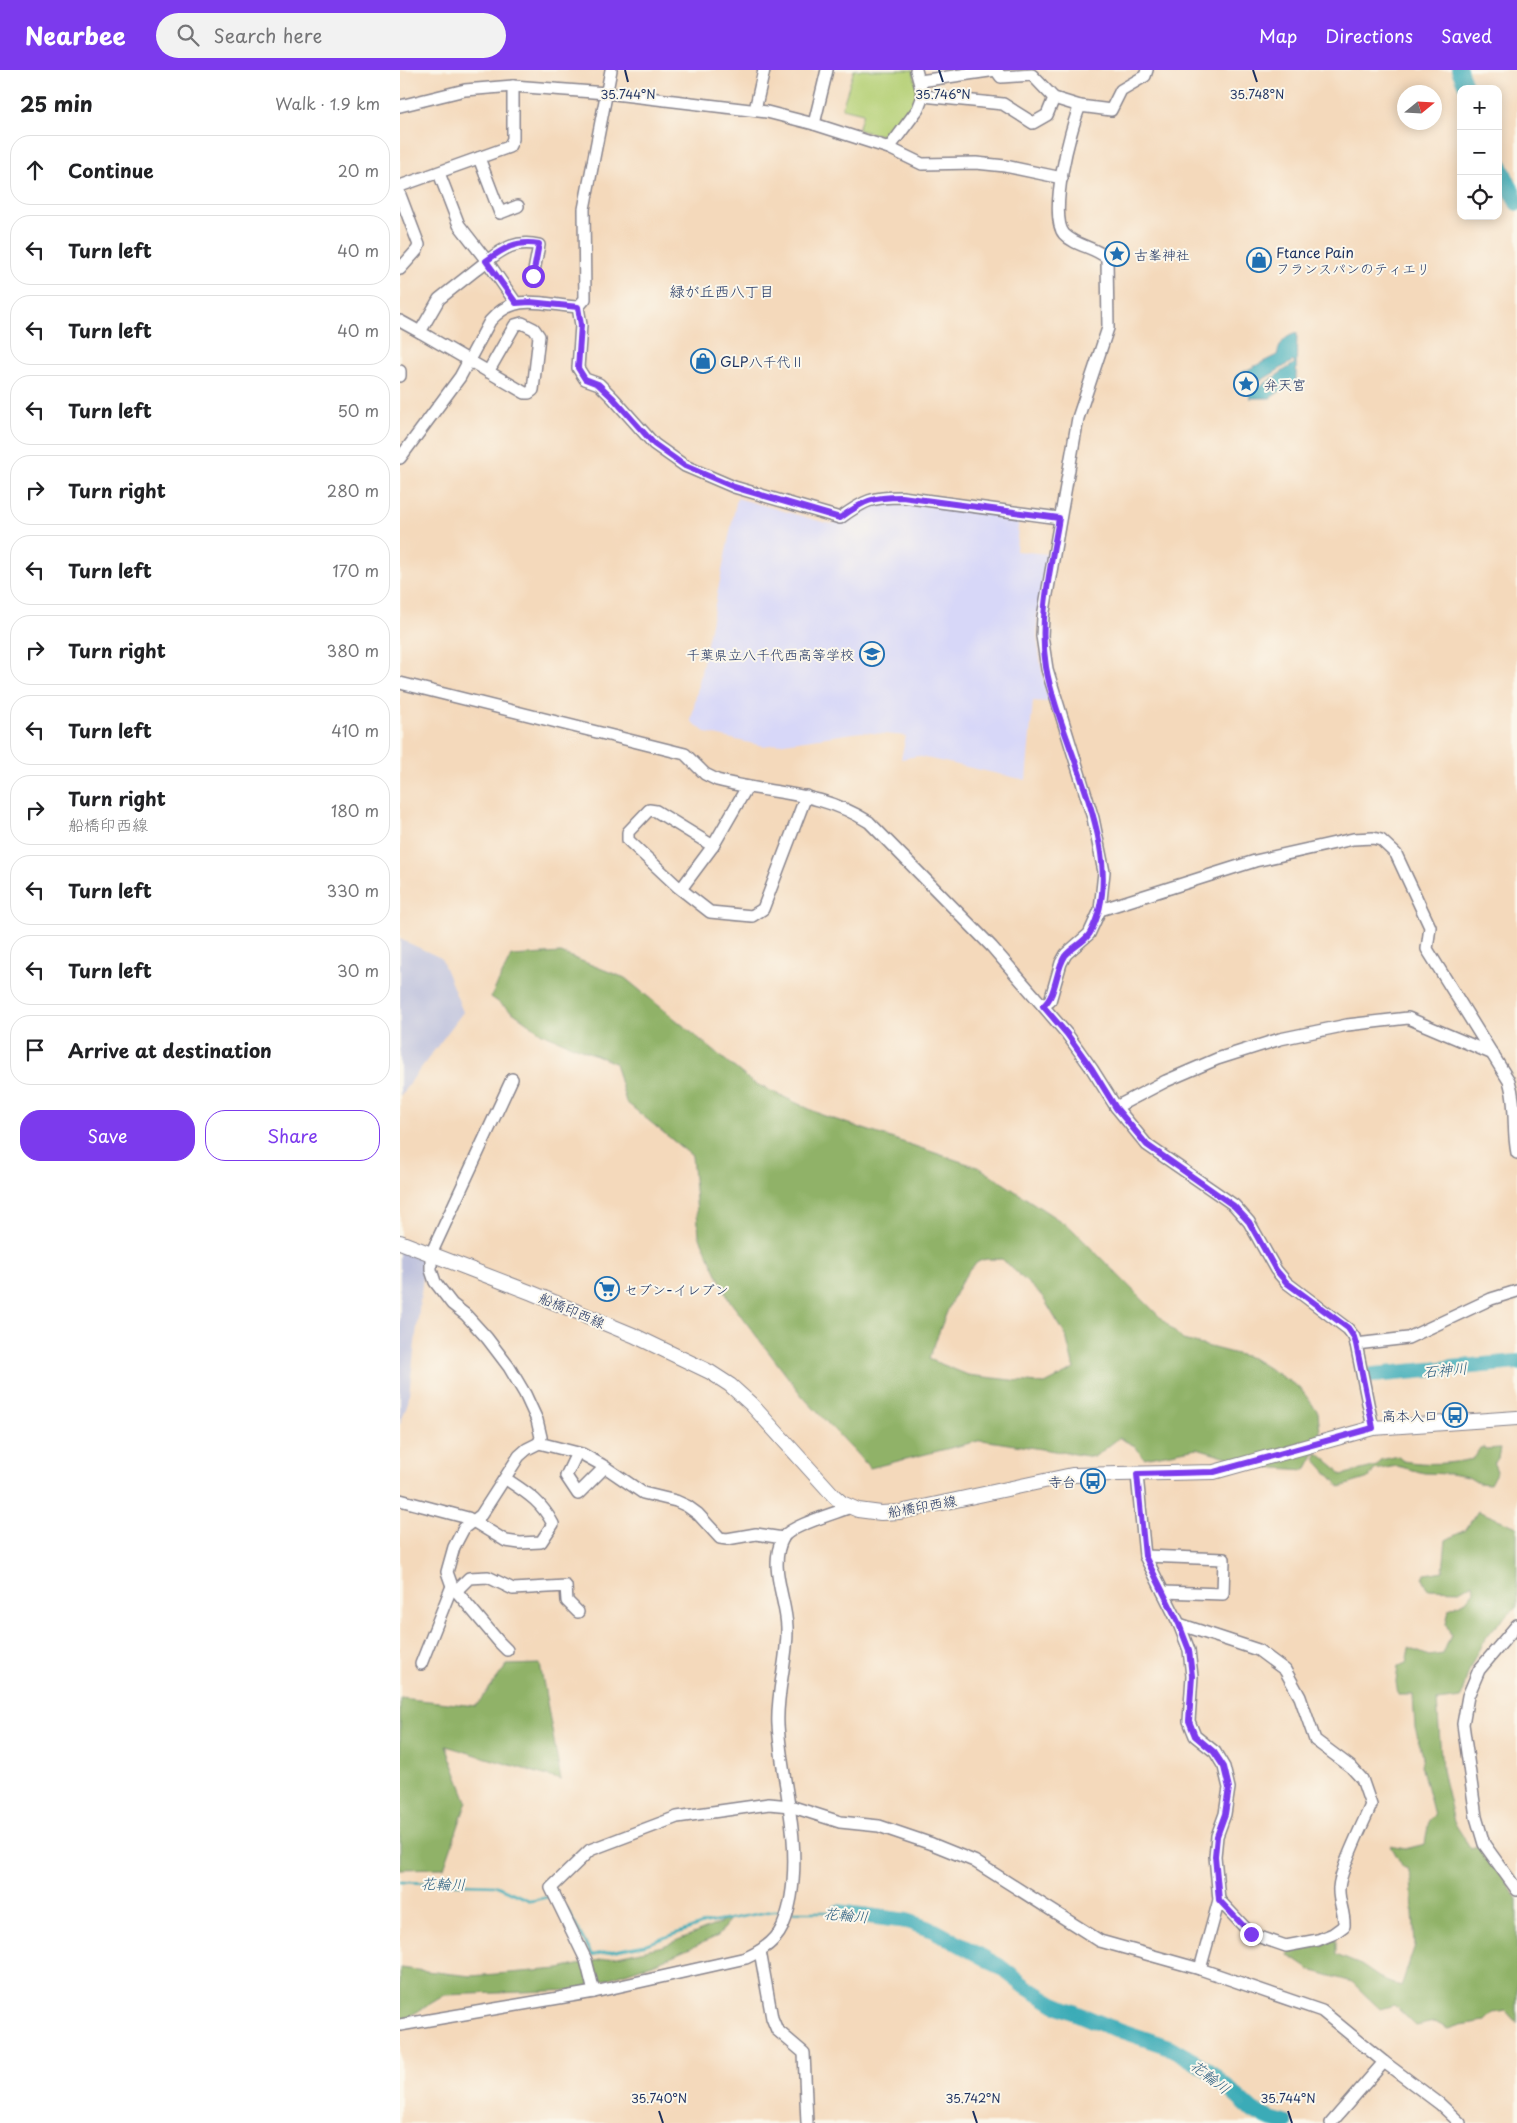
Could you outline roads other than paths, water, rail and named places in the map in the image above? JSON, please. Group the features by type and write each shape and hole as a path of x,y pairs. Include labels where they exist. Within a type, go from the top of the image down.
{"main road":[{"name":"船橋印西線","path":"400,1242 633,1335 710,1372 730,1385 751,1404 834,1496 851,1507 881,1513 900,1512 1051,1478 1090,1474 1214,1472 1373,1428 1517,1418"}],"street":[{"path":"578,307 585,299 584,209 611,70"},
{"path":"755,110 764,70"},
{"path":"814,124 827,70"},
{"path":"889,148 918,109 923,96 918,75 996,70 1001,77 1032,75 1054,98 1080,106 1111,110 1121,90 1145,76 1147,70"},
{"path":"400,186 510,146 512,144 513,86"},
{"path":"400,106 465,90 513,86 550,88 755,110 814,124 889,148 922,164 976,162 1062,178"},
{"path":"923,96 1003,104 1033,123 1047,115 1054,98"},
{"path":"1043,1006 1050,1001 1061,963 1066,954 1090,934 1100,910 1104,872 1093,818 1046,669 1042,636 1043,617 1078,418 1104,343 1108,316 1107,258 1101,252 1068,237 1062,231 1058,221 1065,151 1080,106"},
{"path":"479,158 500,213 518,206"},
{"path":"439,173 459,225 516,303"},
{"path":"400,195 419,245 417,250 400,269"},
{"path":"420,332 439,299 486,261 503,250 524,242 539,244 533,276"},
{"path":"400,458 460,377 490,321 506,306 530,302 578,307"},
{"path":"578,307 581,325 578,368 585,379 598,384 654,444 685,466 734,487 840,518 862,503 878,497 902,497 1060,515"},
{"path":"400,321 420,332 469,361 488,372 525,393 529,393 532,390 538,336 534,329 522,323 515,325 488,372"},
{"path":"400,371 400,376"},
{"path":"400,683 685,754 705,774 717,780 831,802 853,812 881,832 992,947 1067,1034 1092,1069 1116,1108 1147,1145 1234,1206 1249,1222 1276,1270 1287,1283 1348,1328 1356,1344 1373,1428"},
{"path":"681,889 713,846 747,787"},
{"path":"713,846 656,811 649,810 628,832 628,840 681,889 710,912 752,916 763,909 806,796"},
{"path":"1100,910 1255,861 1353,839 1381,840 1396,854 1430,927 1428,949 1510,1081 1513,1092 1513,1126 1517,1153"},
{"path":"1116,1108 1166,1081 1216,1059 1280,1039 1347,1025 1408,1018 1493,1054"},
{"path":"512,1078 431,1254 430,1270 443,1294 487,1338 509,1367 525,1394 537,1420 541,1437 539,1444"},
{"path":"1356,1344 1408,1338 1491,1299 1517,1291"},
{"path":"507,1650 454,1588 447,1572 454,1547 464,1528 481,1515 506,1479 519,1456 527,1448 539,1444 577,1453 605,1467 643,1494 676,1501 686,1506 698,1514 720,1538 727,1539 756,1534 783,1538"},
{"path":"577,1453 566,1476 578,1494 605,1467"},
{"path":"1137,1474 1145,1556 1179,1624 1189,1650 1192,1676 1189,1721 1195,1736 1214,1752 1224,1767 1229,1788 1225,1814 1217,1836 1215,1856 1219,1900 1200,1969"},
{"path":"400,1500 474,1520 506,1541 520,1543 541,1542 553,1524 547,1512 536,1499 506,1479"},
{"path":"400,2025 594,1992 746,1958 760,1951 780,1932 789,1907 794,1877 795,1843 778,1726 778,1706 786,1655 787,1626 777,1556 783,1538 796,1527 851,1507"},
{"path":"1145,1556 1224,1559 1223,1594 1163,1592"},
{"path":"421,1664 454,1588 469,1578 488,1577 513,1589 566,1586 567,1601 578,1612"},
{"path":"1179,1624 1258,1650 1285,1670 1300,1697 1315,1740 1352,1767 1362,1779 1372,1805 1345,1866 1339,1888 1344,1926 1333,1934 1318,1940 1286,1946 1251,1934 1219,1900"},
{"path":"1517,1625 1479,1670 1468,1696 1463,1724 1476,1817 1484,1844 1517,1890"},
{"path":"594,1992 586,1960 551,1888 590,1850 677,1818 769,1804 790,1806 840,1822 880,1826 932,1844 974,1861 1100,1941 1200,1969 1322,2010 1384,2062 1440,2104 1460,2123"},
{"path":"760,1951 772,2018 777,2030 804,2053 807,2123"},
{"path":"1332,2122 1384,2062"}],"water":[{"path":"1297,333 1296,381 1270,398 1250,398 1249,391 1258,388 1295,363 1293,361 1262,380 1249,375 1236,381 1237,375 1277,355 1284,341 1289,336"}],"waterway":[{"path":"1459,70 1465,85"},
{"path":"1502,169 1517,203"},
{"name":"石神川","path":"1373,1375 1517,1362"},
{"name":"花輪川","path":"400,1882 495,1885 531,1901 552,1896"},
{"name":"花輪川","path":"566,1907 592,1955 644,1945 703,1924 773,1911 784,1911"},
{"name":"花輪川","path":"792,1912 838,1912"},
{"name":"花輪川","path":"838,1912 907,1921 935,1931 999,1966 1026,1987 1054,2004 1107,2026 1169,2047 1207,2069 1253,2111 1270,2119 1285,2123"}],"place":[{"name":"古峯神社","path":"1117,254"},
{"name":"Ftance Pain フランスパンのティエリ","path":"1259,260"},
{"name":"GLP八千代Ⅱ","path":"703,361"},
{"name":"弁天宮","path":"1246,384"},
{"name":"千葉県立八千代西高等学校","path":"872,654"},
{"name":"セブン-イレブン","path":"607,1289"},
{"name":"高本入口","path":"1455,1415"},
{"name":"寺台","path":"1093,1481"}],"district":[{"name":"緑が丘西八丁目","path":"722,290"}]}
